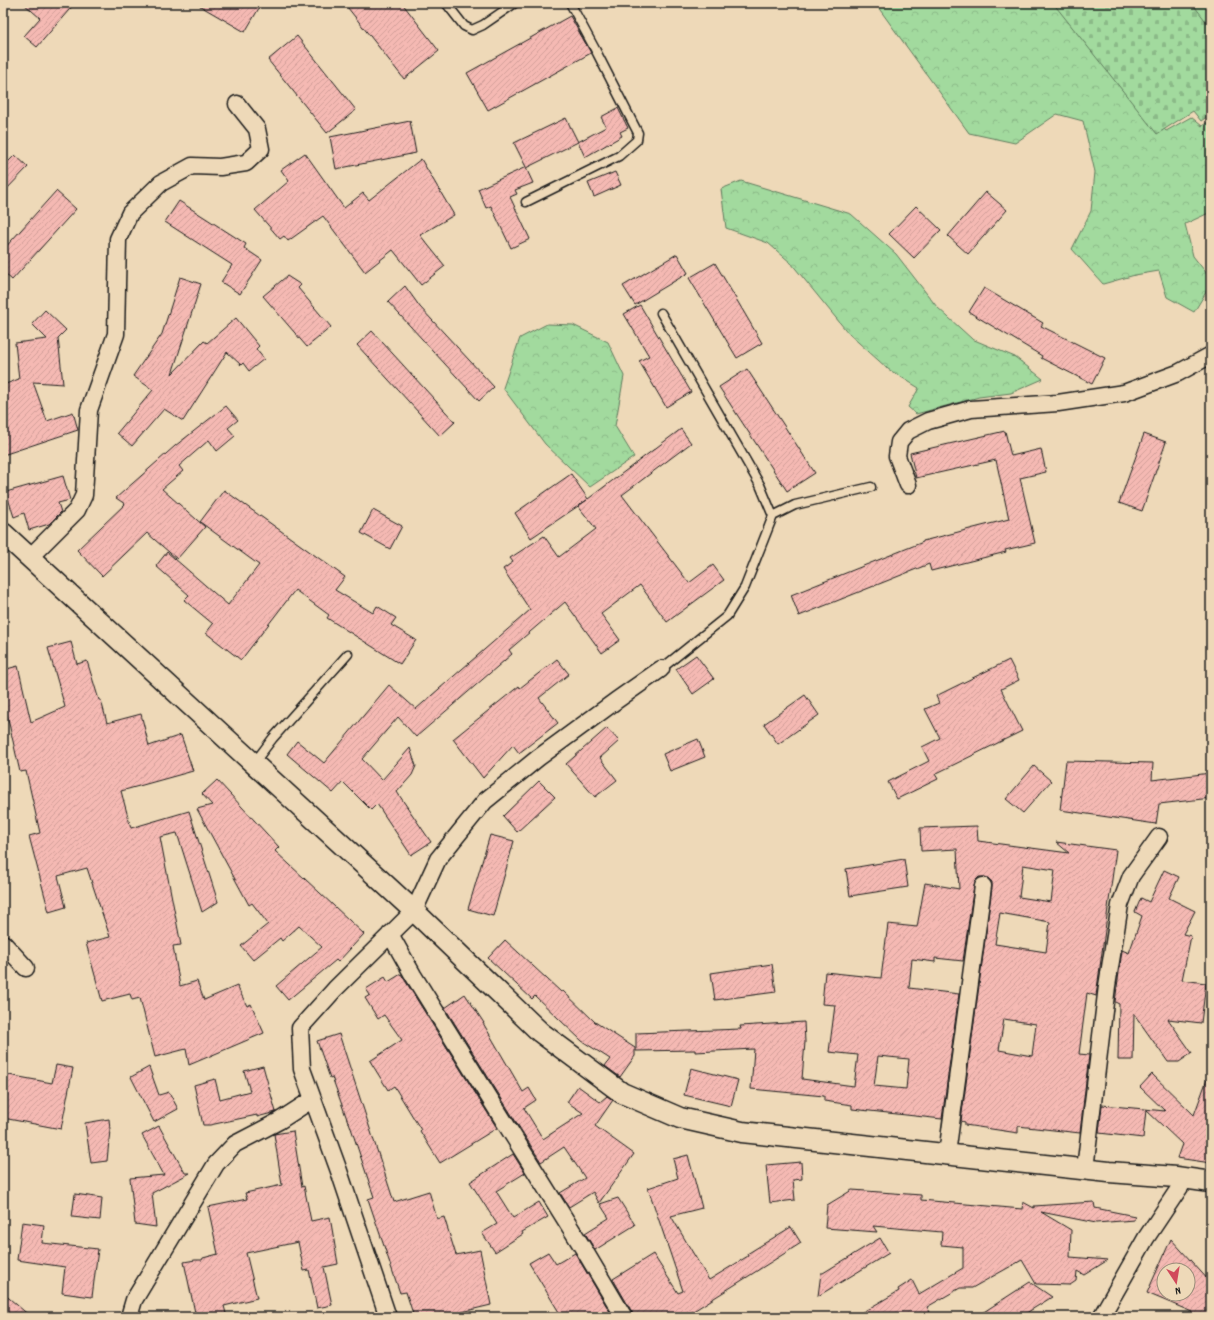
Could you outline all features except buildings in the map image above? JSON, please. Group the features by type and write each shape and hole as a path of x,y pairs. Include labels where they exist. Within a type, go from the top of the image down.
{"street":[{"path":"30,557 77,510 84,495 89,410 116,334 118,239 127,219 130,213 161,183 192,166 220,166 246,163 261,149 258,129 237,104"},
{"path":"908,485 897,456 898,442 908,431 928,421 971,410 1058,403 1124,393 1178,373 1211,355"},
{"path":"3,533 414,911 540,1032 622,1093 680,1118 742,1132 1085,1169 1186,1178 1211,1182"},
{"path":"388,1317 302,1069 300,1028 335,990 414,911 438,859 484,801 538,758 661,669"},
{"path":"1085,1169 1107,986 1120,906 1131,876 1159,837"},
{"path":"947,1154 983,886"},
{"path":"390,934 413,975 583,1248 624,1317"},
{"path":"3,943 26,968"},
{"path":"129,1317 134,1300 216,1164 235,1144 279,1121 313,1099"},
{"path":"1101,1317 1146,1238 1186,1178"}],"lane":[{"path":"446,3 464,26 472,30 483,25 515,3"},
{"path":"526,202 619,156 636,140 638,132 570,3"},
{"path":"661,313 760,485 773,516"},
{"path":"661,669 727,616 745,587 773,516 795,505 871,486"},
{"path":"254,764 273,738 348,654"}],"green space":[{"path":"875,3 1068,3 1128,87 1166,131 1191,117 1202,126 1211,120 1211,212 1185,224 1193,256 1211,279 1211,284 1194,312 1167,297 1159,271 1135,275 1103,284 1072,249 1091,211 1095,172 1083,121 1057,114 1015,143 969,133"},
{"path":"1053,3 1192,3 1211,28 1211,114 1201,121 1193,111 1157,134"},
{"path":"1184,3 1211,3 1211,37"},
{"path":"741,181 851,214 896,254 937,307 972,339 1015,357 1043,379 1011,393 979,397 916,414 908,407 919,388 888,369 849,334 791,263 768,243 726,228 721,189"},
{"path":"547,324 573,325 608,342 624,376 615,426 634,457 590,487 545,444 503,388 520,338"}]}
